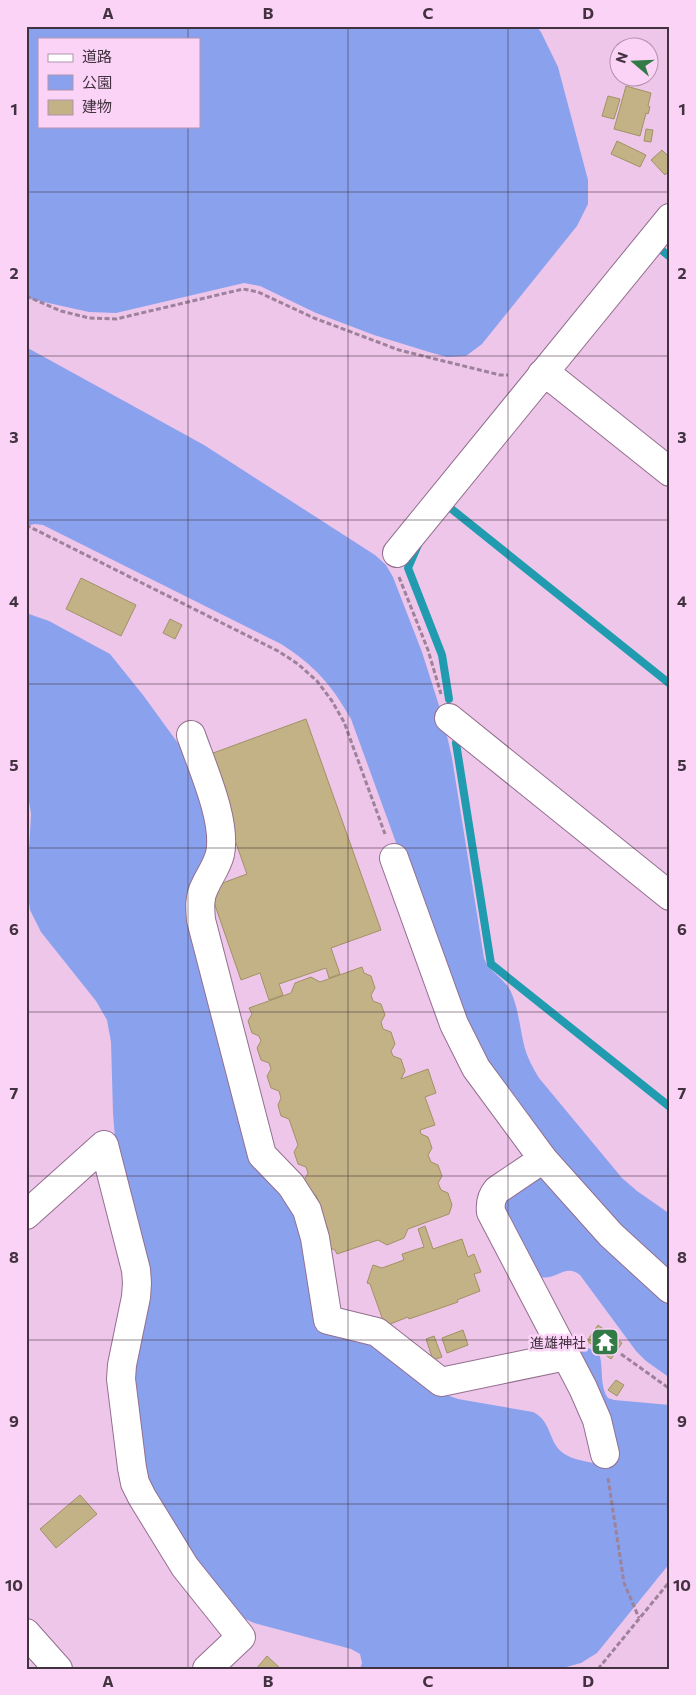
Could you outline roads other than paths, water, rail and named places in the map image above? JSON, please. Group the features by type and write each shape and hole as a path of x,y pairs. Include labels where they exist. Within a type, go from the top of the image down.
{"street":[{"path":"397,553 670,218"},
{"path":"542,374 556,381 670,472"},
{"path":"449,718 666,887"},
{"path":"191,735 218,815 222,834 220,854 214,872 204,886 200,902 201,920 262,1155 292,1185 306,1210 315,1238 328,1320 377,1332 441,1382 566,1356"},
{"path":"394,858 454,1024 464,1046 490,1088 544,1159 611,1235 670,1289"},
{"path":"26,1215 104,1145 136,1277 136,1297 122,1365 121,1379 135,1483 159,1527 185,1567 241,1637 207,1669"},
{"path":"544,1159 497,1190 492,1196 491,1212 597,1420 605,1454"},
{"path":"26,1634 58,1669"}],"waterway":[{"path":"659,248 670,257"},
{"path":"449,507 670,684"},
{"path":"418,545 408,568 442,655 449,699"},
{"path":"456,743 491,964 670,1107"}],"place":[{"name":"進雄神社","path":"605,1342"}]}
